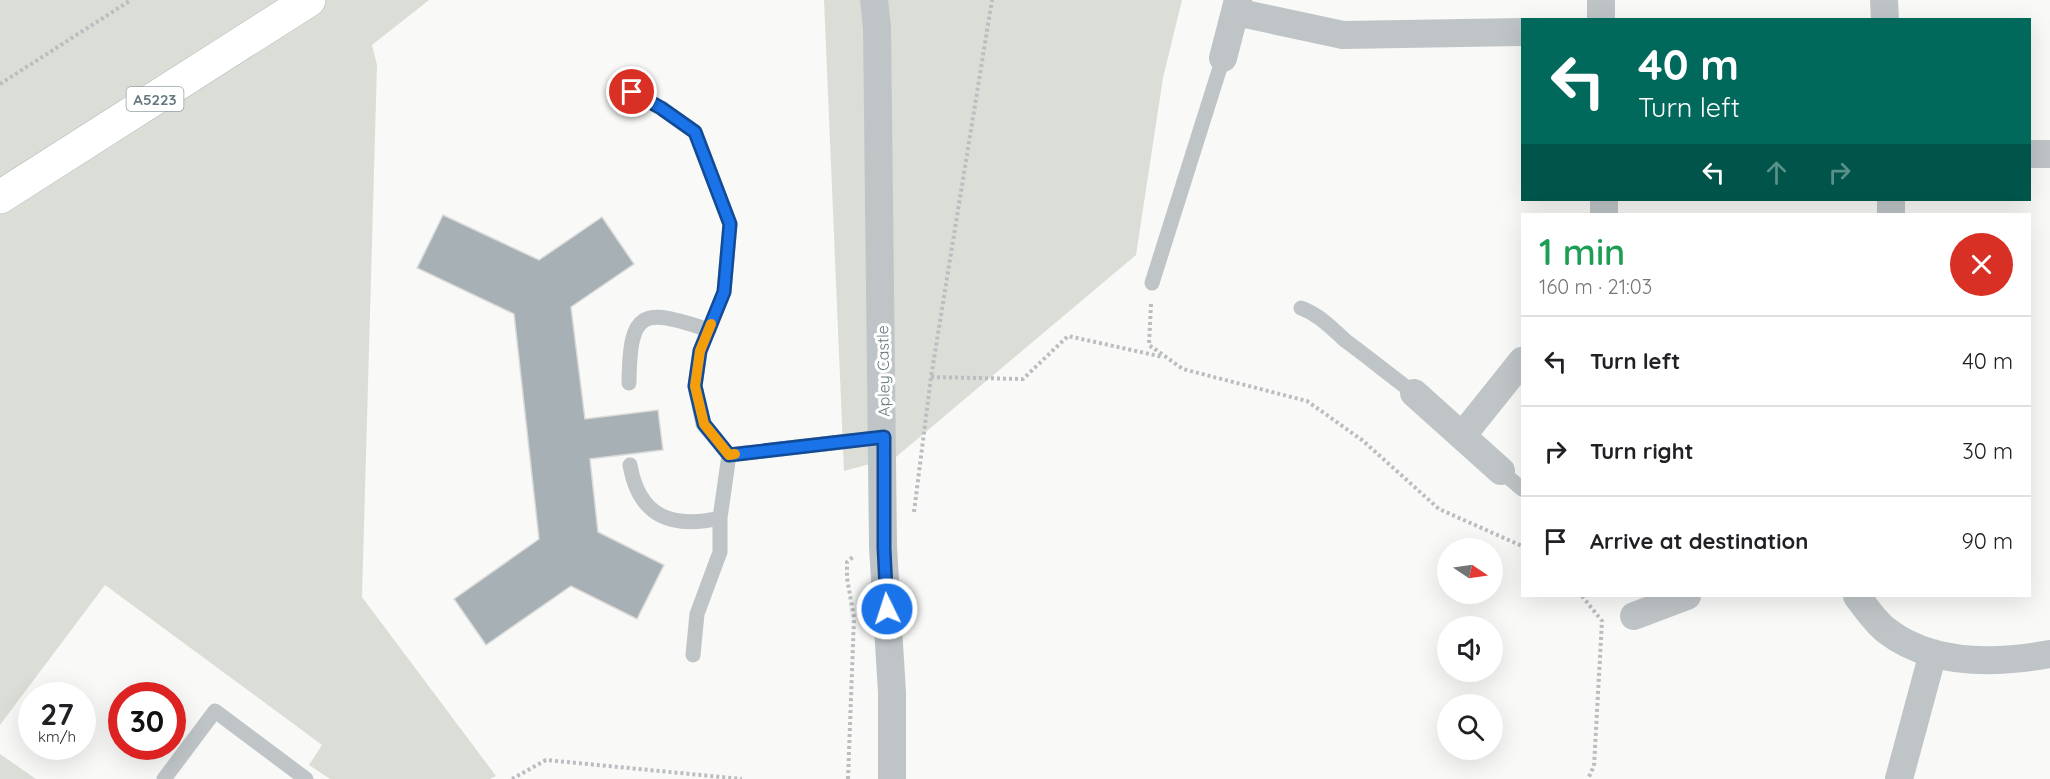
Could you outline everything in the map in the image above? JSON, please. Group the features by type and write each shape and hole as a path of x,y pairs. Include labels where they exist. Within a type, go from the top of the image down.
{"main road":[{"name":"A5223","path":"0,197 309,0"}],"street":[{"name":"Apley Castle","path":"873,0 877,40 884,548 892,692 892,779"},
{"path":"1601,0 1601,18"},
{"path":"1884,0 1884,18"},
{"path":"1223,58 1237,6 1343,35 1521,32"},
{"path":"2031,154 2050,154"},
{"path":"1462,436 1521,362"},
{"path":"1414,393 1501,471"},
{"path":"1634,616 1684,597"},
{"path":"1858,597 1886,630 1918,648 1933,653 1990,662 2050,654"},
{"path":"1899,779 1933,653"}],"lane":[{"path":"1152,282 1223,58"},
{"path":"617,84 661,108 695,132 730,224 724,292 700,351 695,386 704,424 729,455 720,518 720,552 697,614 693,655"},
{"path":"1301,308 1324,320 1343,338 1414,393"},
{"path":"629,383 630,348 633,331 639,322 647,318 669,319 709,330"},
{"path":"729,455 884,437"},
{"path":"630,465 639,496 651,510 666,518 684,523 720,518"},
{"path":"1501,471 1521,488"},
{"path":"164,779 215,711 306,779"}],"path":[{"path":"0,84 131,0"},
{"path":"848,779 854,618 847,578 847,562 858,554 884,548 912,532 931,377 992,0"},
{"path":"1152,282 1149,345 1183,369 1307,401 1362,440 1439,509 1521,546"},
{"path":"931,377 1023,380 1068,336 1166,357"},
{"path":"1583,597 1602,621 1594,766 1588,779"},
{"path":"512,779 546,760 742,779"}],"shaded area":[{"path":"0,0 429,0 372,45 377,65 362,597 496,776 490,779 330,779 309,765 322,745 105,585 32,682 18,682 18,701 0,725"},
{"path":"824,0 1182,0 1163,78 1136,255 896,457 844,471"},
{"path":"0,754 36,779 0,779"}],"building":[{"path":"443,215 539,260 602,217 634,264 571,307 585,419 658,410 663,450 590,459 598,532 664,565 637,619 571,586 486,645 454,599 539,539 514,314 417,268"}],"slow traffic":[{"path":"711,324 700,351 695,386 704,424 729,455 735,454"}],"route":[{"path":"632,92 661,108 695,132 730,224 724,292 700,351 695,386 704,424 729,455 884,437 884,548 887,609"}]}
